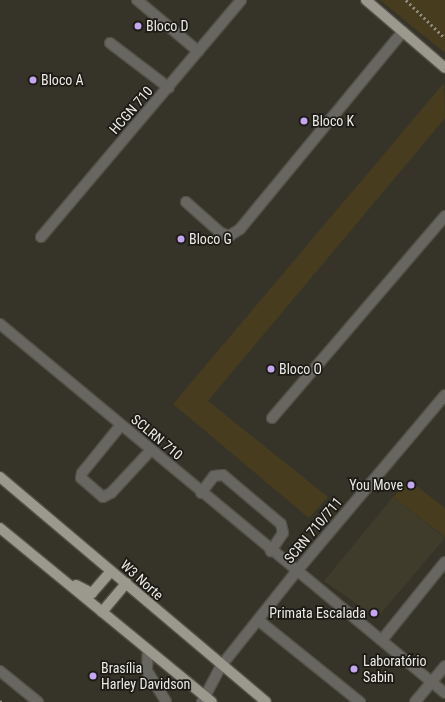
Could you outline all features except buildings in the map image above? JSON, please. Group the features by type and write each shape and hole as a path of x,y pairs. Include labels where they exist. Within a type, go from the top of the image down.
{"main road":[{"path":"366,0 445,68"},
{"name":"W3 Norte","path":"0,477 126,583 221,666 266,702"},
{"path":"0,528 148,650 206,700"},
{"path":"55,574 92,593 111,571"},
{"path":"102,612 126,583"}],"street":[{"path":"137,0 198,52"},
{"name":"HCGN 710","path":"41,237 169,88 241,0"},
{"path":"186,202 221,233 229,236 240,229 403,32"},
{"path":"110,42 169,88"},
{"path":"272,418 445,216"},
{"name":"SCLRN 710","path":"0,324 296,572 382,640 445,694"},
{"name":"SCRN 710/711","path":"206,700 221,666 296,572 445,395"},
{"path":"121,425 82,473 81,478 103,497 111,493 151,450"},
{"path":"201,493 214,476 223,475 281,524 283,533 271,551"},
{"path":"382,640 445,562"},
{"path":"258,620 360,702"},
{"path":"148,650 147,671 166,702"},
{"path":"415,702 445,666"},
{"path":"0,671 38,702"}],"path":[{"path":"406,0 445,38"}],"shaded area":[{"path":"380,0 445,0 445,53"},
{"path":"444,83 445,118 208,401 328,497 309,518 173,404"},
{"path":"410,481 445,508 445,537 393,497"},
{"path":"393,497 445,538 377,618 324,581"}],"place":[{"name":"Bloco D","path":"138,26"},
{"name":"Bloco A","path":"33,80"},
{"name":"Bloco K","path":"304,121"},
{"name":"Bloco G","path":"181,239"},
{"name":"Bloco O","path":"271,369"},
{"name":"You Move","path":"411,485"},
{"name":"Primata Escalada","path":"374,613"},
{"name":"Laboratório Sabin","path":"354,669"},
{"name":"Brasília Harley Davidson","path":"93,676"}]}
